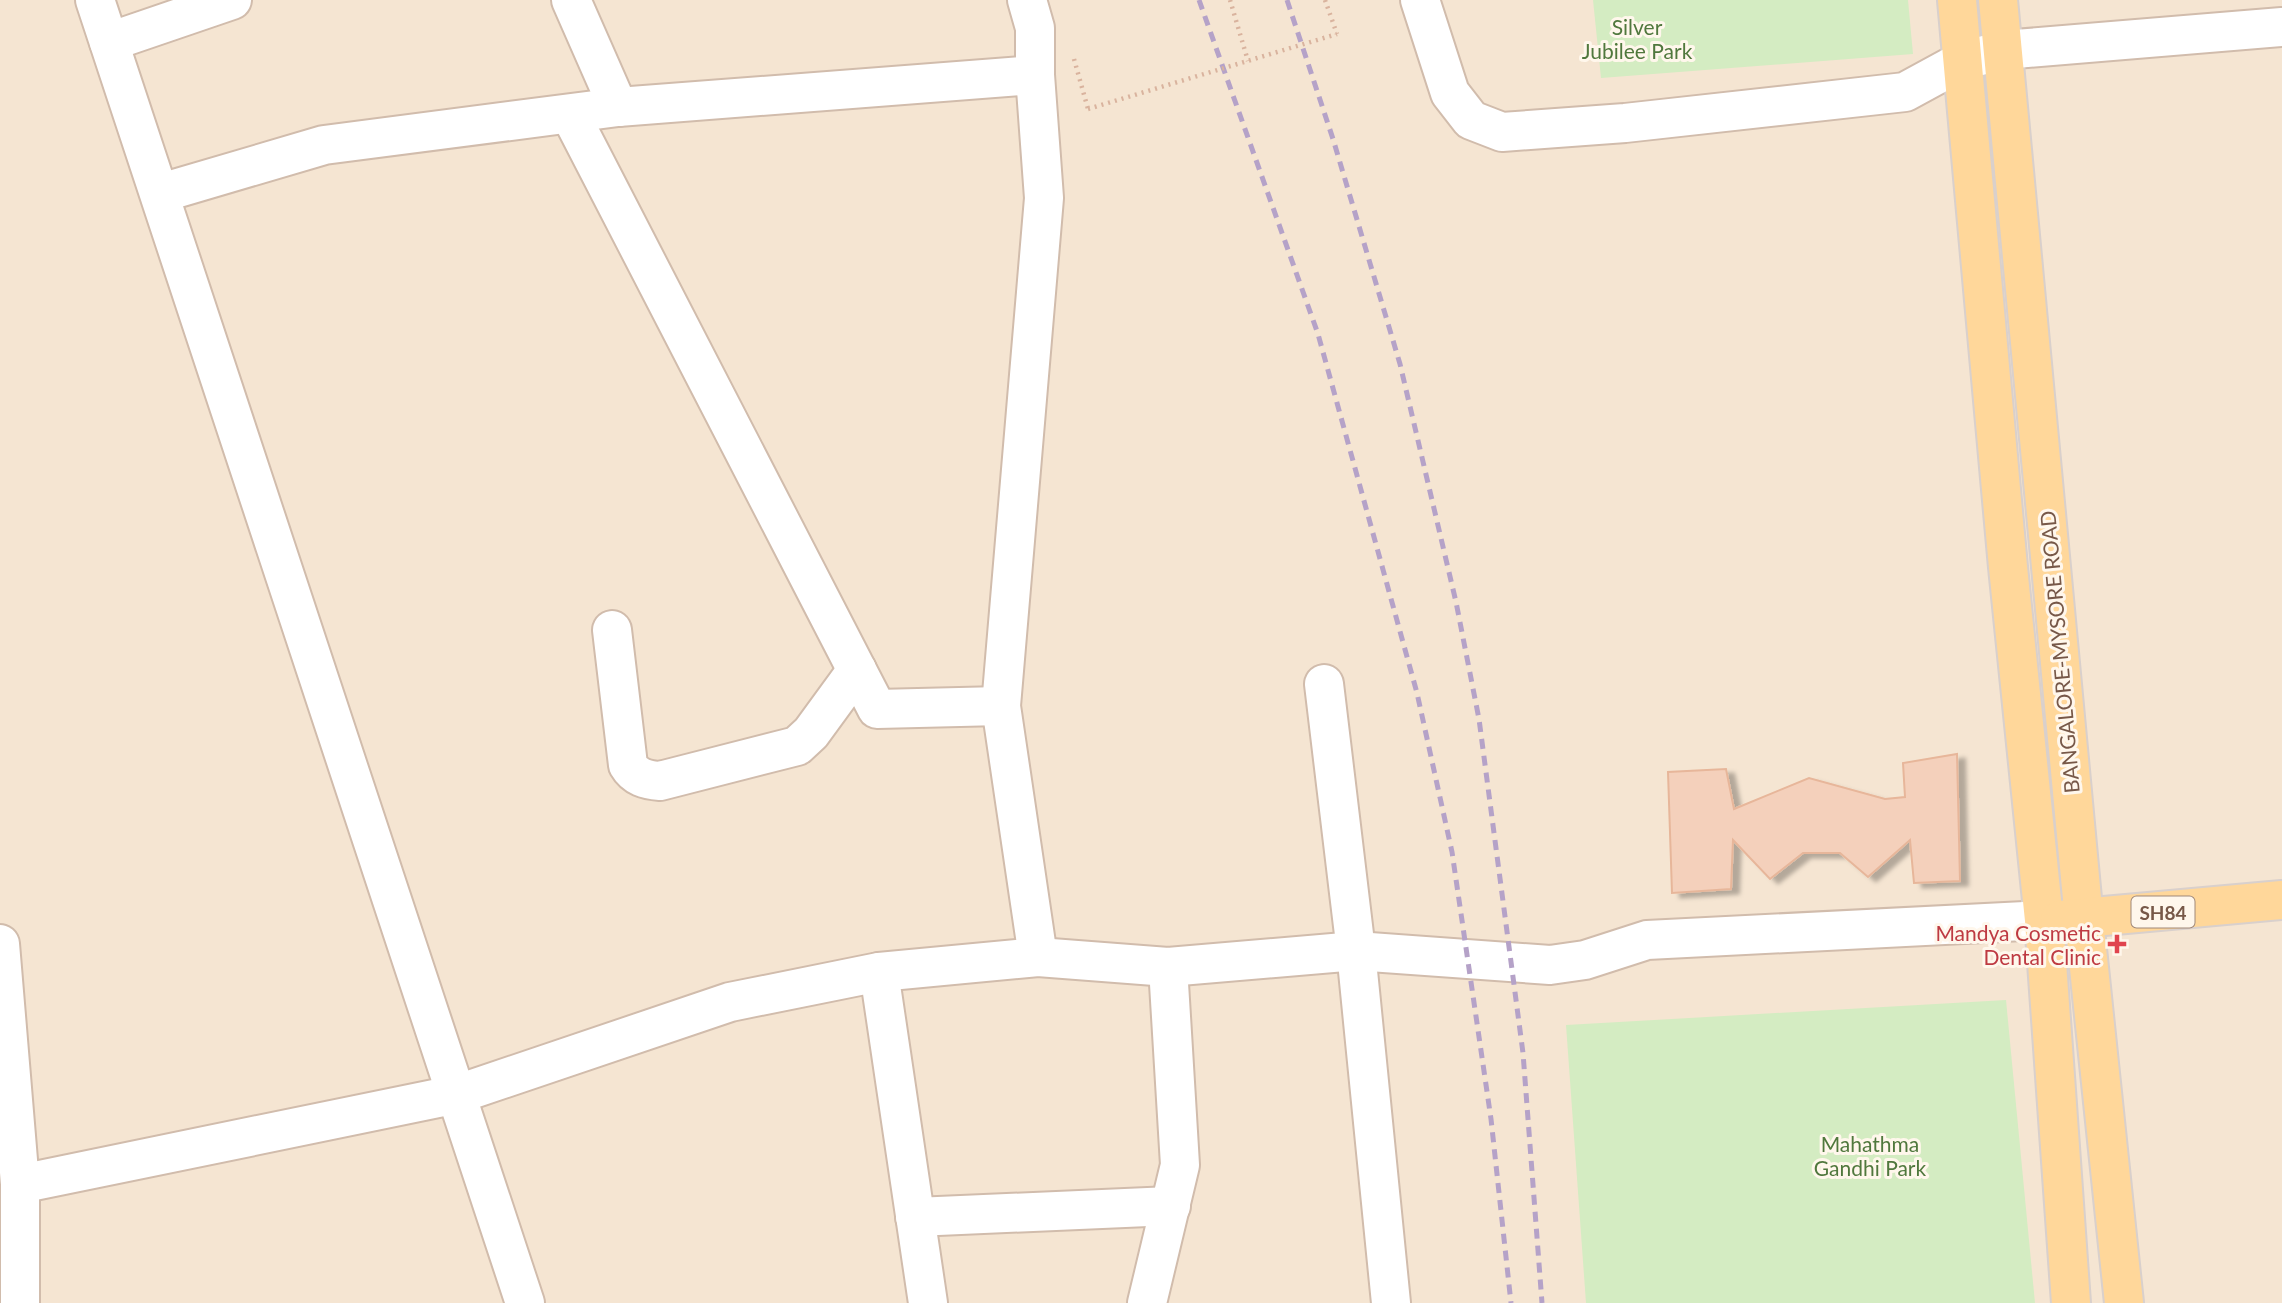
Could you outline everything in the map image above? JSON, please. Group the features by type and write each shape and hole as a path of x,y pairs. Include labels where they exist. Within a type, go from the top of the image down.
{"main road":[{"name":"BANGALORE-MYSORE ROAD","path":"1956,0 2008,567 2044,920 2071,1303"},
{"name":"BANGALORE-MYSORE ROAD","path":"1998,0 2084,920 2124,1303"},
{"name":"SH84","path":"2044,920 2084,920 2282,900"}],"street":[{"path":"95,0 161,193 525,1303"},
{"path":"109,41 232,0"},
{"path":"571,0 618,107"},
{"path":"1027,0 1035,28 1035,75 1044,198 1001,706 1038,957"},
{"path":"1420,0 1450,93 1471,120 1502,132 1625,122 1905,92 1962,61 2003,50 2282,27"},
{"path":"161,193 324,145 618,107 1035,75"},
{"path":"570,114 877,709 1001,706"},
{"path":"612,630 628,765 633,774 649,780 660,781 797,746 811,733 857,670"},
{"path":"1324,684 1356,951 1391,1303"},
{"path":"20,1184 458,1094 730,1002 879,972 1038,957 1168,967 1356,951 1550,965 1585,960 1647,940 2044,920"},
{"path":"0,944 20,1184 20,1303"},
{"path":"1147,1303 1180,1165 1168,967"},
{"path":"879,972 928,1303"},
{"path":"915,1217 1171,1206"}],"path":[{"path":"1230,0 1248,61"},
{"path":"1088,109 1337,34 1325,0"}],"shaded area":[{"path":"0,0 2282,0 2282,1303 0,1303"}],"green space":[{"name":"Silver Jubilee Park","path":"1593,0 1908,0 1913,54 1601,78"},
{"name":"Mahathma Gandhi Park","path":"2006,1000 2035,1303 1586,1303 1566,1025"}],"building":[{"path":"1957,754 1960,881 1914,883 1910,840 1868,877 1840,853 1803,853 1770,879 1733,840 1731,889 1672,893 1668,772 1726,769 1734,809 1809,778 1885,799 1905,797 1903,763"}],"railway":[{"path":"1199,0 1318,334 1417,693 1452,852 1491,1119 1511,1303"},
{"path":"1287,0 1333,139 1400,364 1456,602 1479,719 1523,1053 1542,1303"}],"place":[{"name":"Mandya Cosmetic Dental Clinic","path":"2117,944"}]}
